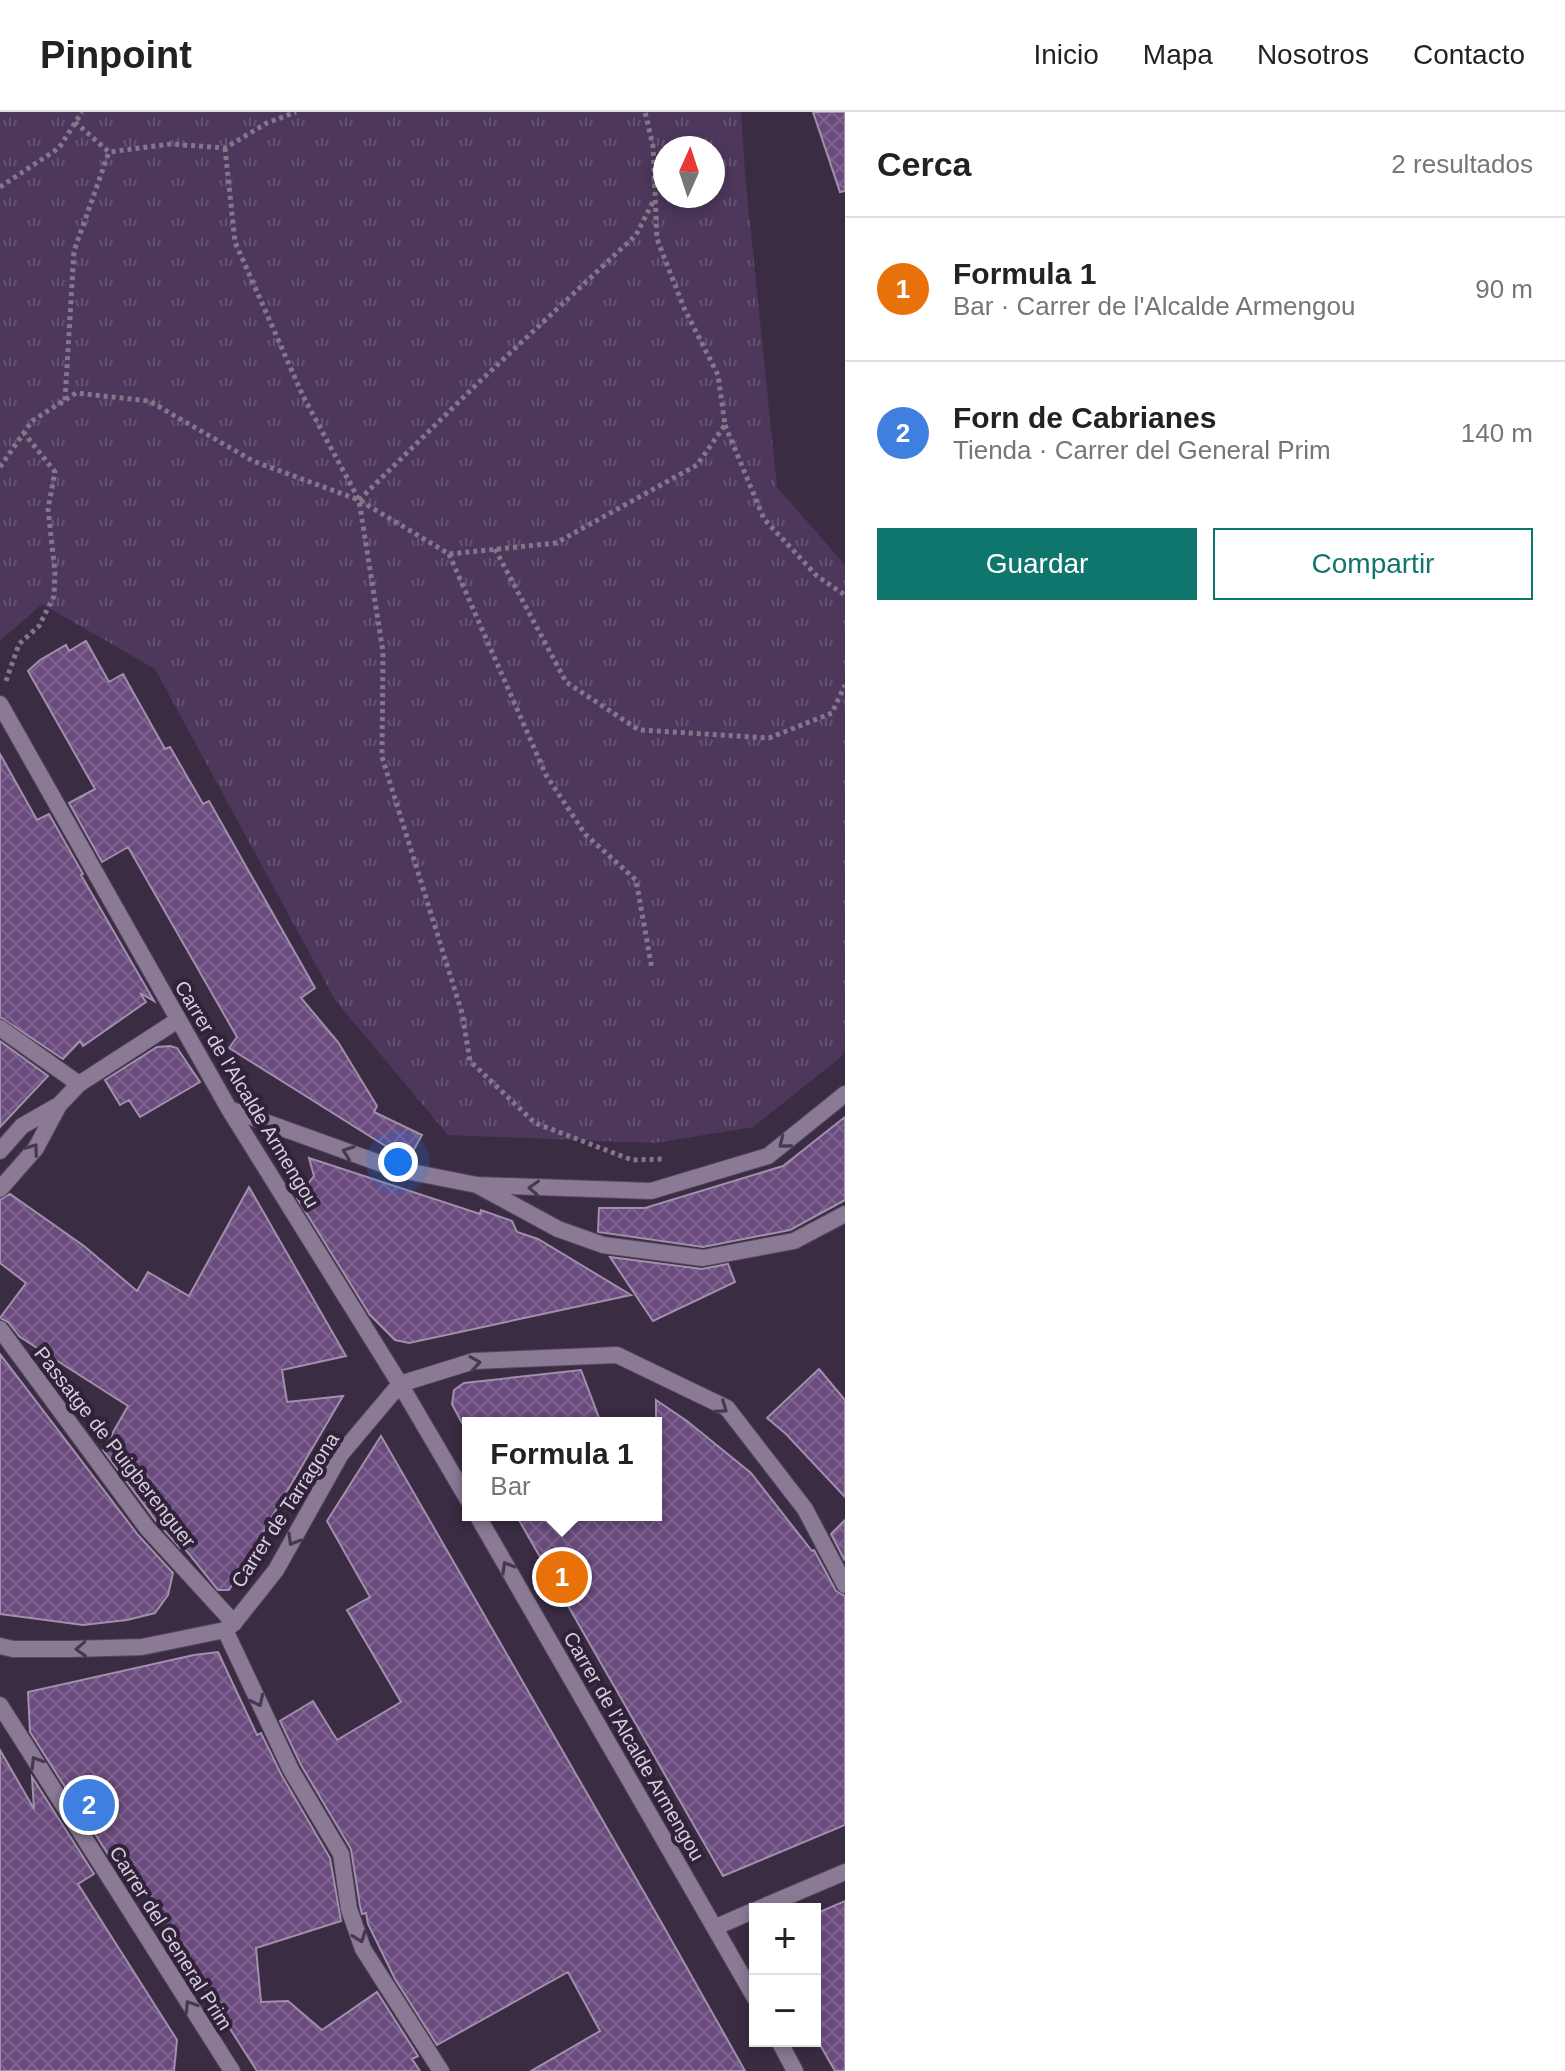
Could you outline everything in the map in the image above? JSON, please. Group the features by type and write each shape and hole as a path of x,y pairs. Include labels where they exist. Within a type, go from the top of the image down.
{"street":[{"name":"Carrer de l'Alcalde Armengou","path":"0,704 229,1109 462,1490"},
{"path":"0,1189 36,1148 59,1105 79,1084 178,1020"},
{"path":"0,1028 79,1084"},
{"path":"229,1109 396,1169 477,1185 651,1191 768,1156 845,1094"},
{"path":"0,1151 22,1126 59,1105"},
{"path":"477,1185 558,1229 603,1245 703,1258 794,1241 845,1214"},
{"name":"Passatge de Puigberenguer","path":"0,1329 147,1528 230,1627 291,1770 341,1854 349,1909 363,1949 441,2071"},
{"path":"400,1384 474,1361 617,1355 727,1408 805,1509 845,1585"},
{"name":"Carrer de Tarragona","path":"230,1627 276,1570 341,1454 400,1384"},
{"name":"Carrer de l'Alcalde Armengou","path":"480,1521 749,1987"},
{"path":"0,1646 13,1649 142,1647 230,1627"},
{"name":"Carrer del General Prim","path":"0,1705 232,2071"},
{"path":"772,1903 845,1872"},
{"path":"716,1927 749,1913"},
{"path":"782,2047 795,2071"}],"path":[{"path":"0,187 59,148 82,112"},
{"path":"75,122 109,152 171,144 225,148 267,123 296,112"},
{"path":"645,112 653,146"},
{"path":"225,148 235,242 303,396 359,500 383,652 382,757 462,1013 470,1061 535,1123 632,1160 678,1159"},
{"path":"65,401 74,251 109,152"},
{"path":"359,500 636,235 653,202"},
{"path":"655,208 657,239 684,308 718,375 725,425 764,519 817,576 845,595"},
{"path":"0,467 32,421 76,393 149,401 253,461 359,500 449,554 546,775 585,834 636,880 652,969"},
{"path":"449,554 556,543 697,465 725,425"},
{"path":"5,686 19,644 39,626 54,596 55,572 48,509 55,472 24,433"},
{"path":"495,549 566,682 639,730 769,738 832,713 845,685"}],"green space":[{"path":"0,112 741,112 777,487 845,565 845,1051 753,1127 655,1143 448,1135 335,1000 155,669 42,604 0,641"}],"building":[{"path":"813,112 845,112 845,191 840,192"},
{"path":"86,641 109,682 123,674 165,749 170,747 203,804 209,801 315,988 301,998 338,1042 377,1106 374,1112 422,1135 408,1160 229,1048 237,1037 128,847 102,862 69,803 95,789 28,671 66,645 69,651"},
{"path":"0,754 37,820 49,814 154,1001 140,993 146,1002 83,1046 80,1041 63,1059 0,1017"},
{"path":"0,1041 48,1076 0,1127"},
{"path":"157,1047 177,1048 200,1082 140,1117 129,1100 120,1105 105,1080"},
{"path":"845,1117 845,1200 790,1230 703,1247 598,1232 599,1208 645,1208 783,1166"},
{"path":"309,1158 480,1214 481,1210 512,1221 517,1232 538,1239 631,1295 409,1343 395,1340 370,1315 297,1198 314,1176"},
{"path":"249,1187 346,1356 282,1370 287,1402 343,1396 229,1590 218,1590 181,1544 180,1548 156,1521 103,1450 128,1406 20,1337 8,1322 0,1318 26,1283 0,1263 0,1200 10,1194 84,1246 137,1291 148,1272 189,1296"},
{"path":"610,1257 702,1269 728,1264 735,1282 653,1321"},
{"path":"0,1354 138,1535 173,1573 168,1595 155,1613 83,1625 0,1614"},
{"path":"819,1369 845,1400 845,1497 767,1418"},
{"path":"581,1370 599,1417 462,1417 462,1423 452,1404 454,1390 464,1383"},
{"path":"656,1400 751,1473 814,1550 836,1591 845,1596 845,1825 723,1876 519,1521 662,1521 662,1417 656,1417"},
{"path":"381,1436 745,2071 531,2071 600,2031 568,1972 437,2045 395,1979 368,1924 366,1913 362,1914 351,1849 301,1765 280,1721 313,1701 337,1740 401,1702 347,1610 370,1597 327,1521"},
{"path":"845,1520 845,1561 831,1534"},
{"path":"218,1652 257,1735 261,1733 330,1858 341,1921 256,1948 261,2002 288,2001 322,2030 377,1992 418,2056 412,2059 420,2071 257,2071 120,1857 113,1862 30,1732 28,1692"},
{"path":"0,1750 34,1809 32,1777 94,1874 78,1884 177,2040 174,2071 0,2071"},
{"path":"845,1901 845,2071 835,2071 821,2046 821,1911"}],"place":[{"name":"Formula 1","path":"562,1577"},
{"name":"Forn de Cabrianes","path":"89,1805"}]}
